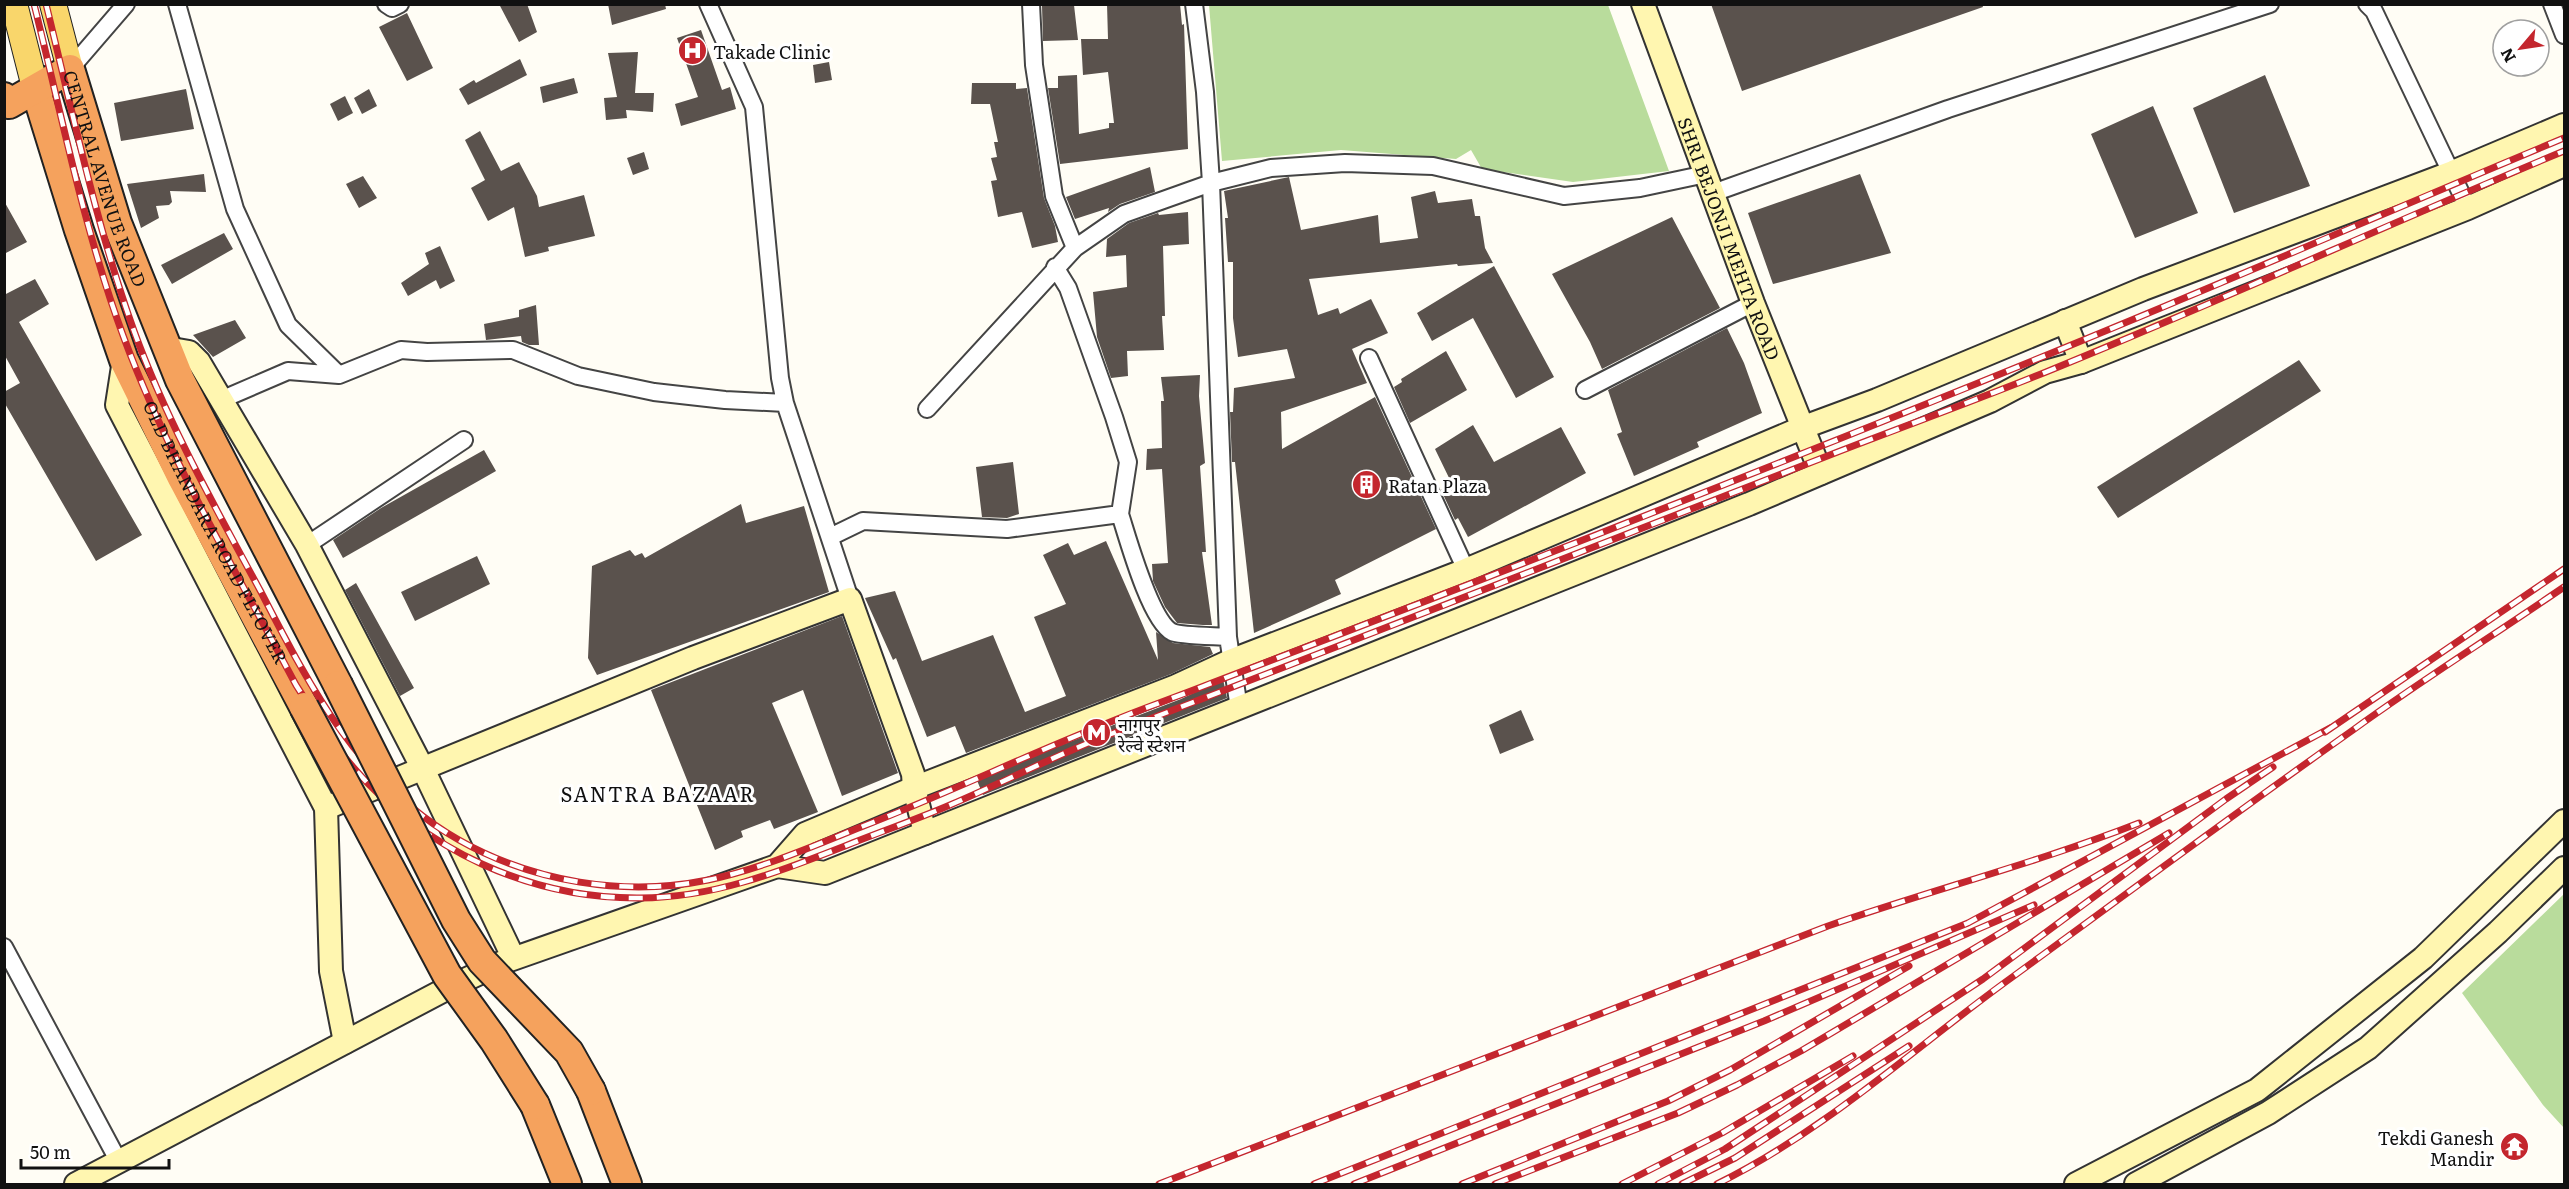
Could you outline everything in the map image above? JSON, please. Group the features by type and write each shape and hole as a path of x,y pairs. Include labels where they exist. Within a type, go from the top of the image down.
{"highway":[{"path":"7,101 36,91 70,69"},
{"name":"CENTRAL AVENUE ROAD","path":"70,69 117,223 166,348"},
{"name":"OLD BHANDARA ROAD FLYOVER","path":"36,91 79,230 124,360 137,388 447,975 494,1040 535,1105 567,1185"},
{"path":"166,348 180,380 338,685 456,920 482,961 569,1052 591,1091 627,1185"}],"main road":[{"path":"14,4 36,91"},
{"name":"CENTRAL AVENUE ROAD","path":"53,4 70,69"},
{"name":"SHRI BEJONJI MEHTA ROAD","path":"1643,4 1753,303 1821,473"},
{"path":"777,866 806,834 914,788 1176,686 1230,661 1466,570 1804,426 1876,400 2143,289 2453,172 2565,125"},
{"path":"76,1185 448,988 513,957 777,866 825,873 1821,473 1990,401 2045,372 2081,362 2468,208 2565,165"},
{"path":"2066,321 2081,362"},
{"path":"166,348 189,352 200,362 223,399 306,545 423,769 513,957"},
{"path":"124,360 117,405 326,808 331,971 345,1042"},
{"path":"326,808 693,658 850,598 913,774 914,788 925,833"},
{"path":"2076,1185 2257,1090 2423,958 2565,821"},
{"path":"2136,1185 2268,1113 2368,1048 2498,932 2565,868"}],"street":[{"path":"70,69 126,4"},
{"path":"177,4 235,209 288,325 339,375"},
{"path":"386,4 392,8 400,4"},
{"path":"708,4 753,107 780,378 785,403 850,598"},
{"path":"1031,4 1034,65 1054,196 1075,248"},
{"path":"1194,4 1205,92 1211,183 1228,637 1239,708"},
{"path":"927,409 1055,267 1075,248 1124,214 1211,183 1271,168 1345,163 1433,166 1564,196 1710,184 2270,4"},
{"path":"2367,4 2374,10 2453,172 2468,208"},
{"path":"2552,4 2565,35"},
{"path":"1055,267 1068,288 1128,462 1120,514 1134,560 1155,611 1173,633 1228,637"},
{"path":"1585,390 1753,303"},
{"path":"223,399 288,371 339,375 401,350 427,352 513,350 578,376 654,392 725,400 785,403"},
{"path":"1369,358 1466,570"},
{"path":"306,545 464,440"},
{"path":"830,537 863,521 1007,529 1120,514"},
{"path":"4,948 119,1162"}],"green space":[{"path":"1209,5 1608,5 1669,171 1573,182 1482,169 1471,150 1456,159 1341,150 1222,161"},
{"path":"2564,894 2564,1128 2543,1105 2462,993"}],"building":[{"path":"499,4 527,4 537,32 519,42"},
{"path":"608,4 665,4 666,9 612,25"},
{"path":"1107,4 1180,4 1182,25 1184,24 1188,149 1060,164 1048,88 1058,88 1058,76 1077,75 1079,134 1109,128 1109,123 1114,123 1108,72 1083,75 1081,39 1108,39"},
{"path":"1711,4 1982,4 1983,7 1742,91"},
{"path":"1074,5 1078,40 1043,41 1042,6"},
{"path":"407,13 433,68 407,81 379,27"},
{"path":"701,30 722,90 730,87 736,109 681,126 675,104 698,97 677,38"},
{"path":"638,52 635,93 654,93 653,112 626,110 627,118 606,120 604,98 617,97 608,53"},
{"path":"520,59 527,75 468,105 459,89 474,80 476,83"},
{"path":"829,62 832,80 815,83 813,65"},
{"path":"2265,75 2310,186 2234,213 2193,108"},
{"path":"574,78 578,93 543,103 540,87"},
{"path":"972,83 1016,83 1016,89 1027,88 1044,198 1055,226 1058,242 1032,248 1022,212 998,217 991,181 997,180 991,158 997,157 994,142 998,142 990,104 971,104"},
{"path":"186,89 194,129 121,141 114,103"},
{"path":"369,89 377,106 362,114 354,98"},
{"path":"345,96 353,113 338,121 330,104"},
{"path":"2153,106 2198,213 2135,238 2091,134"},
{"path":"480,131 501,171 519,162 537,196 539,207 584,195 595,236 548,247 549,251 525,257 514,207 488,221 471,188 485,180 465,140"},
{"path":"644,152 649,169 633,175 627,158"},
{"path":"1150,167 1155,192 1120,204 1108,212 1109,208 1075,219 1066,197"},
{"path":"204,174 206,192 170,191 172,202 169,205 156,206 159,218 141,228 127,184"},
{"path":"1860,174 1891,253 1773,284 1748,213"},
{"path":"363,176 377,198 359,208 346,184"},
{"path":"1289,177 1301,230 1378,215 1380,243 1418,238 1411,197 1435,191 1438,203 1472,199 1475,216 1480,216 1485,248 1493,263 1458,266 1457,264 1309,279 1318,315 1338,308 1340,314 1371,299 1388,333 1352,349 1367,383 1281,412 1282,449 1375,397 1436,529 1335,580 1341,594 1254,633 1235,462 1232,462 1230,412 1233,412 1234,388 1295,378 1287,349 1238,357 1233,318 1233,262 1228,262 1225,218 1228,218 1224,191"},
{"path":"4,201 27,242 4,254"},
{"path":"1188,212 1189,244 1163,246 1164,350 1127,351 1128,376 1111,378 1097,337 1093,292 1127,287 1126,255 1106,257 1107,239 1129,223 1158,213 1159,215"},
{"path":"1672,217 1720,308 1602,369 1590,342 1552,274"},
{"path":"224,233 233,249 172,284 161,265"},
{"path":"440,246 455,281 440,289 436,280 408,296 401,283 429,264 425,253"},
{"path":"1494,266 1554,377 1516,398 1473,318 1432,341 1417,313"},
{"path":"35,279 49,304 19,322 142,535 96,561 4,402 4,392 20,383 4,354 4,295"},
{"path":"536,305 539,345 522,342 521,336 486,340 484,324 519,317 519,310"},
{"path":"235,320 246,338 213,357 193,335"},
{"path":"1727,328 1744,363 1762,413 1697,442 1699,447 1634,476 1617,434 1622,432 1608,390"},
{"path":"1446,351 1467,390 1410,423 1394,387 1402,382 1401,379"},
{"path":"2299,360 2321,391 2118,518 2097,487"},
{"path":"1200,375 1199,396 1205,463 1200,466 1206,552 1202,552 1212,625 1177,623 1165,607 1153,581 1152,564 1168,563 1162,469 1146,470 1147,449 1162,448 1161,401 1164,401 1161,377"},
{"path":"1473,425 1494,462 1561,427 1586,473 1468,537 1458,518 1455,520 1441,490 1452,484 1435,449"},
{"path":"484,450 496,471 343,558 333,540 381,508"},
{"path":"1013,462 1019,514 1007,518 982,517 976,467"},
{"path":"741,504 746,523 804,506 829,592 597,675 588,658 592,566 630,550 635,556 642,553 645,558"},
{"path":"1106,541 1158,660 1156,632 1173,643 1210,647 1213,654 1171,674 966,753 955,726 927,737 896,658 893,660 865,598 895,591 922,661 993,635 1025,712 1066,696 1034,617 1066,604 1043,555 1068,543 1074,555"},
{"path":"477,556 490,584 415,621 401,592"},
{"path":"356,583 414,688 400,696 345,590"},
{"path":"842,616 898,773 842,796 803,690 772,703 818,812 774,829 770,820 741,831 743,837 715,850 651,690"},
{"path":"1223,679 1227,698 983,795 976,778 1181,699"},
{"path":"1521,710 1534,740 1500,754 1489,725"}],"railway":[{"path":"34,4 85,215 124,338 182,471 296,685 353,767 412,823 482,864 520,879 559,890 599,896 640,898 693,894 745,882 820,856 937,810 1111,734 2046,372 2564,151"},
{"path":"46,4 108,251 147,365 209,496 299,664 320,698 366,762 393,791 424,817 459,840 517,866 548,876 612,886 644,887 708,880 767,864 805,850 1124,716 1740,479 1953,393 2186,298 2564,138"},
{"path":"2325,732 2564,569"},
{"path":"1717,1184 1757,1163 1832,1114 2011,978 2267,791 2405,693 2564,587"},
{"path":"1314,1184 1968,923 2330,728"},
{"path":"1658,1184 1725,1149 1983,979 2226,799 2273,767"},
{"path":"1159,1184 1828,926 2062,851 2139,823"},
{"path":"1495,1184 1678,1113 1737,1085 1801,1051 2169,833"},
{"path":"1354,1184 1764,1021 2034,905"},
{"path":"1462,1184 1668,1101 1730,1070 1909,966"},
{"path":"1682,1184 1735,1158 1909,1046"},
{"path":"1622,1184 1722,1133 1853,1056"}],"place":[{"name":"Takade Clinic","path":"692,51"},
{"name":"Ratan Plaza","path":"1367,485"},
{"name":"नागपुर रेल्वे स्टेशन","path":"1097,733"},
{"name":"Tekdi Ganesh Mandir","path":"2515,1147"}],"district":[{"name":"SANTRA BAZAAR","path":"658,793"}]}
